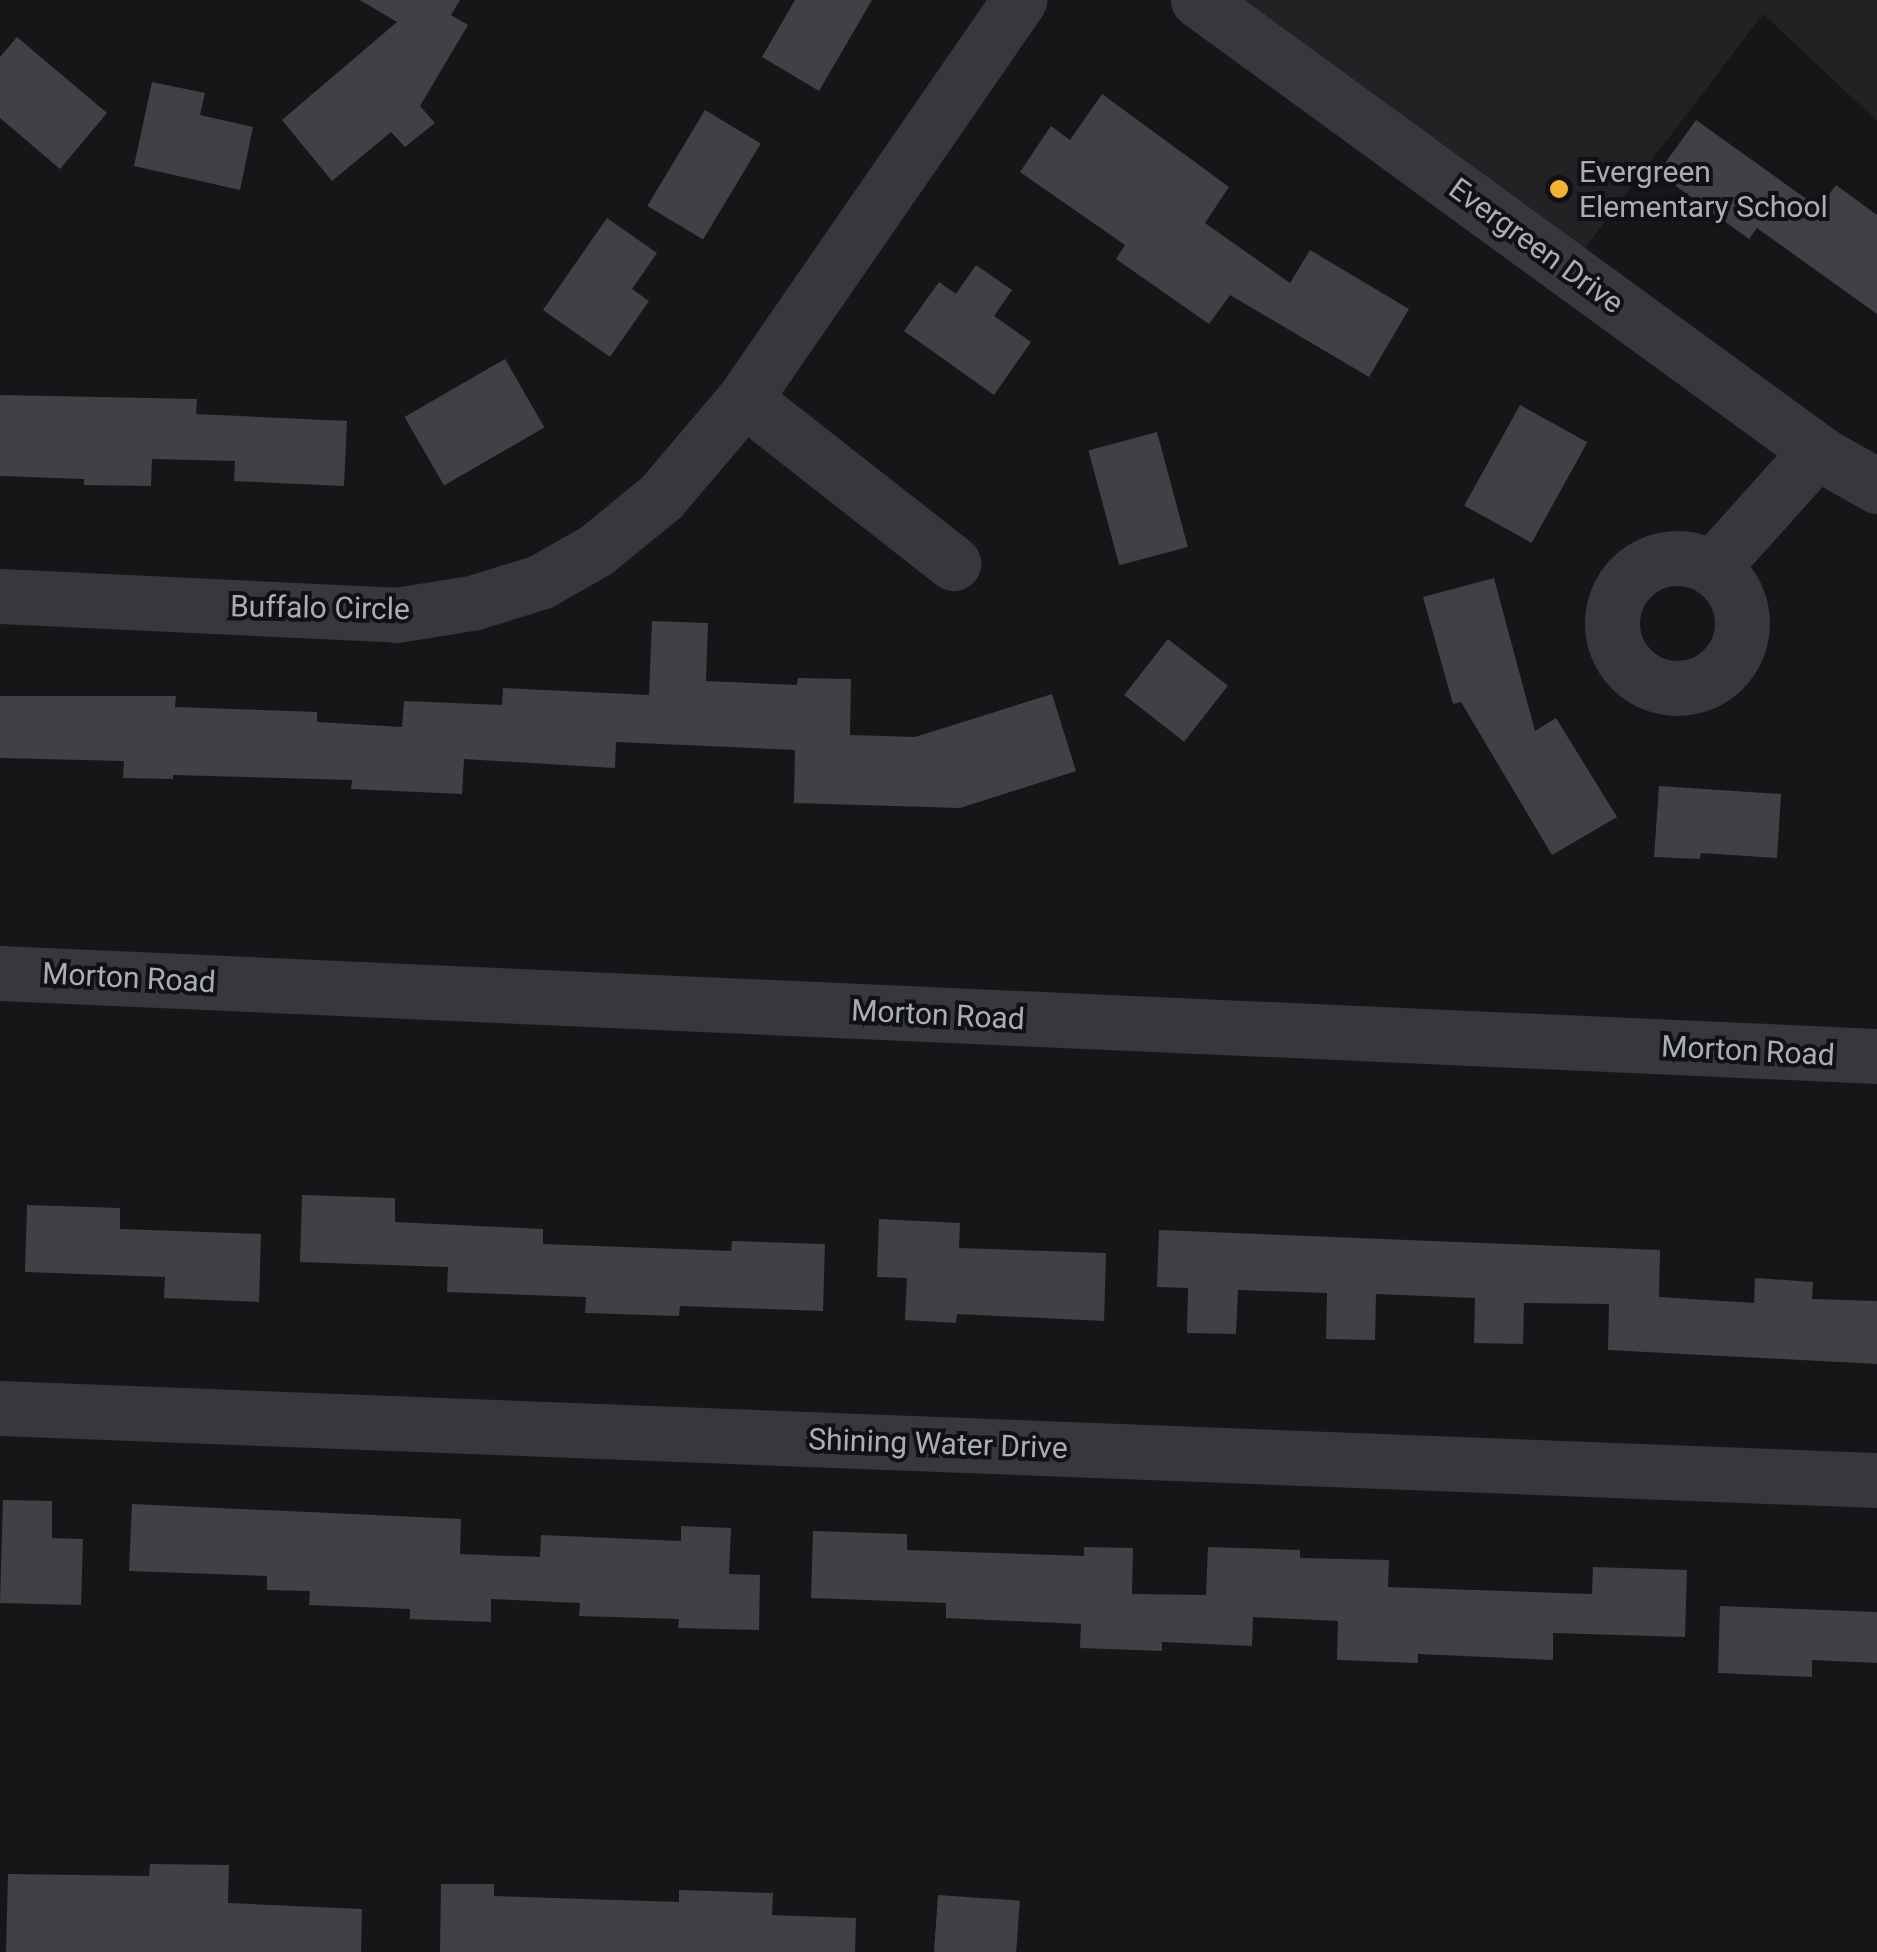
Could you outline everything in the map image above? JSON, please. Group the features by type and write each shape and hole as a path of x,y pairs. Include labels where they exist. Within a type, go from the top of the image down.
{"street":[{"name":"Buffalo Circle","path":"0,596 396,615 472,603 540,582 596,550 661,498 744,399 1019,0"},
{"name":"Evergreen Drive","path":"1198,0 1817,451 1877,486"},
{"path":"744,399 953,563"},
{"path":"1712,568 1817,451"},
{"name":"Morton Road","path":"0,973 1877,1056"},
{"name":"Shining Water Drive","path":"0,1408 1877,1480"}],"shaded area":[{"name":"Evergreen Elementary School","path":"1234,0 1877,0 1877,121 1763,14 1578,257"}],"building":[{"path":"360,0 460,0 451,15 468,25 420,106 435,123 405,147 391,132 332,181 282,120 397,22"},
{"path":"795,0 872,0 819,91 762,57"},
{"path":"17,37 107,113 60,169 0,118 0,57"},
{"path":"152,82 205,93 200,115 253,127 240,190 134,166"},
{"path":"1102,94 1229,187 1205,223 1290,283 1310,250 1409,309 1369,377 1230,295 1209,324 1116,259 1125,245 1020,172 1051,126 1070,140"},
{"path":"705,110 761,143 703,239 647,206"},
{"path":"1696,120 1819,208 1836,185 1877,215 1877,314 1757,228 1749,239 1658,173"},
{"path":"607,218 657,253 632,289 649,301 610,357 543,310"},
{"path":"976,265 1012,290 994,316 1031,342 994,395 904,331 939,282 956,294"},
{"path":"505,359 544,427 444,485 405,417"},
{"path":"0,395 197,399 196,414 347,421 344,486 234,481 235,461 152,459 151,486 84,485 84,479 0,476"},
{"path":"1520,405 1587,442 1532,543 1464,506"},
{"path":"1157,432 1188,547 1119,565 1088,450"},
{"path":"1494,578 1535,731 1556,718 1617,817 1552,855 1461,702 1453,704 1423,597"},
{"path":"652,621 708,623 706,681 797,685 798,678 851,679 850,735 915,737 1052,694 1076,771 960,808 794,803 795,750 616,742 615,768 464,759 462,794 351,789 352,780 173,775 173,779 123,778 124,761 0,758 0,696 176,696 175,707 317,712 317,722 402,727 404,701 502,705 503,688 649,695"},
{"path":"1168,639 1228,686 1184,742 1124,695"},
{"path":"1659,786 1781,794 1777,858 1701,853 1700,859 1654,857"},
{"path":"302,1195 395,1198 395,1222 543,1229 543,1244 731,1251 732,1241 825,1244 823,1311 680,1306 679,1316 585,1313 586,1297 447,1292 448,1267 300,1262"},
{"path":"27,1205 120,1208 120,1229 261,1234 259,1302 164,1298 165,1277 25,1272"},
{"path":"879,1219 960,1223 959,1248 1106,1253 1104,1321 957,1314 956,1323 905,1320 907,1278 877,1277"},
{"path":"1159,1230 1660,1250 1659,1297 1754,1303 1755,1278 1813,1282 1812,1299 1877,1301 1877,1364 1608,1350 1609,1304 1524,1303 1523,1344 1474,1343 1475,1298 1376,1294 1375,1340 1326,1339 1327,1293 1238,1290 1236,1334 1187,1333 1188,1288 1157,1287"},
{"path":"3,1500 52,1501 52,1538 83,1539 81,1605 0,1603"},
{"path":"132,1504 461,1519 460,1554 540,1557 541,1535 681,1541 681,1526 731,1528 729,1574 760,1575 759,1630 678,1628 679,1619 579,1616 580,1603 491,1599 491,1622 410,1619 410,1609 309,1605 310,1591 267,1590 267,1576 129,1571"},
{"path":"813,1531 907,1534 907,1550 1084,1556 1084,1547 1133,1548 1132,1594 1206,1595 1208,1547 1300,1550 1300,1558 1389,1560 1388,1587 1592,1594 1593,1567 1687,1570 1685,1637 1553,1633 1553,1660 1418,1654 1418,1663 1337,1660 1338,1621 1253,1617 1252,1646 1162,1642 1162,1651 1080,1648 1081,1624 946,1618 946,1603 811,1598"},
{"path":"1720,1606 1877,1612 1877,1663 1812,1660 1812,1677 1718,1673"},
{"path":"150,1864 229,1865 228,1903 362,1909 361,1952 6,1952 8,1874 149,1876"},
{"path":"441,1884 494,1884 494,1896 679,1902 679,1890 773,1893 772,1915 856,1918 855,1952 440,1952"},
{"path":"938,1895 1020,1901 1016,1952 934,1952"}],"place":[{"name":"Evergreen Elementary School","path":"1559,189"}]}
